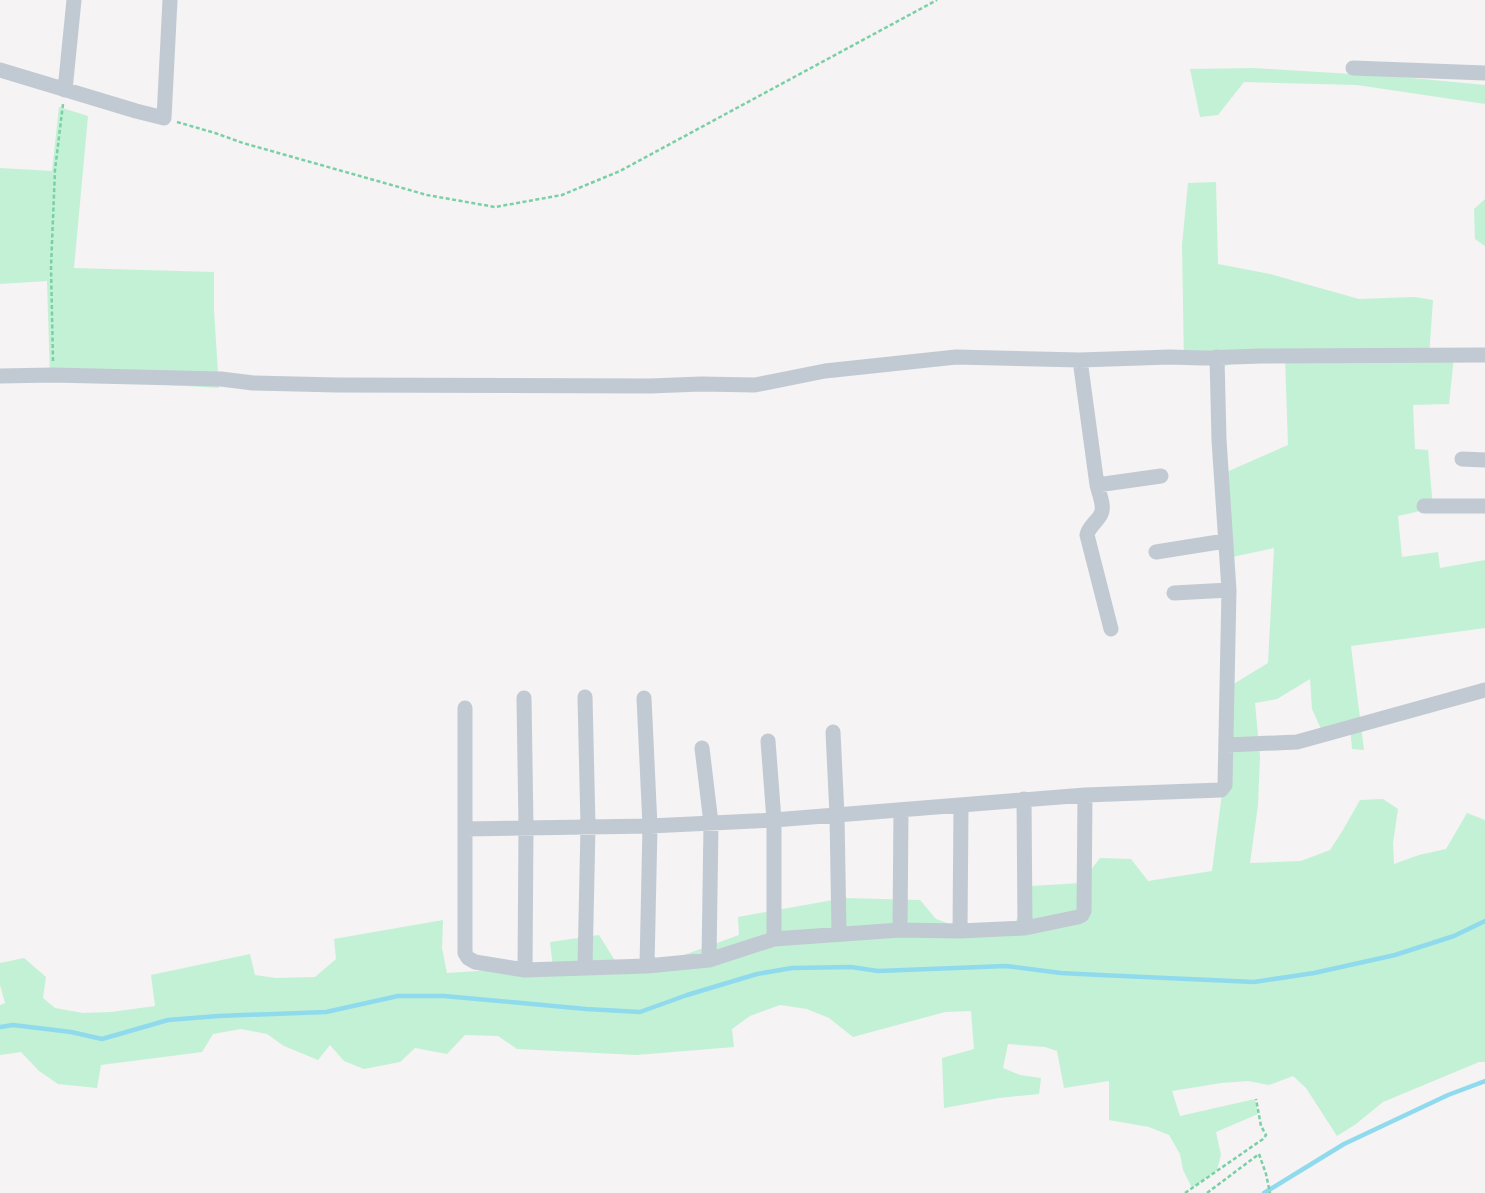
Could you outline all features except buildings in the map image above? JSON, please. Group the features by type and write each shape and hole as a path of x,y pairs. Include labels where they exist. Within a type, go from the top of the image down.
{"street":[{"path":"65,90 74,0"},
{"path":"0,70 164,118 170,0"},
{"path":"1353,68 1485,73"},
{"path":"0,376 53,374 221,379 337,385 755,385 826,371 956,357 1080,360 1170,357 1485,355"},
{"path":"465,829 650,826 774,820 1085,796 1219,792 1225,785 1229,590 1219,440 1217,357"},
{"path":"1080,360 1097,485 1102,507 1101,514 1089,529 1087,536 1111,629"},
{"path":"1462,459 1485,460"},
{"path":"1097,485 1161,476"},
{"path":"1424,506 1485,506"},
{"path":"1156,552 1225,542"},
{"path":"1174,593 1229,590"},
{"path":"1226,744 1297,742 1485,690"},
{"path":"585,697 588,826 585,966"},
{"path":"524,698 526,970"},
{"path":"644,698 650,826 647,966"},
{"path":"464,708 466,956 475,962 526,970 585,966 647,966 709,960 774,939 900,930 960,931 1025,928 1078,917 1084,913 1085,796"},
{"path":"833,732 837,814 839,933"},
{"path":"768,741 774,820 774,939"},
{"path":"702,748 711,823 709,960"},
{"path":"1024,800 1025,928"},
{"path":"960,931 961,806"},
{"path":"900,930 901,810"}],"path":[{"path":"164,118 243,143 427,195 495,207 562,195 620,171 937,0"},
{"path":"53,374 51,280 55,180 65,90"},
{"path":"1185,1193 1263,1139 1266,1135 1261,1126 1256,1099"},
{"path":"1207,1193 1259,1154 1270,1193"}],"green space":[{"path":"1253,68 1401,77 1485,85 1485,104 1357,85 1244,82 1218,115 1200,117 1190,69"},
{"path":"59,107 88,116 74,268 214,272 214,311 219,388 50,378 47,281 0,284 0,168 52,171"},
{"path":"1216,182 1218,264 1270,274 1359,299 1415,297 1433,300 1429,357 1454,357 1449,404 1413,405 1415,449 1428,450 1433,508 1398,516 1402,557 1438,552 1440,568 1485,560 1485,628 1351,646 1364,750 1352,749 1350,726 1322,731 1312,709 1310,679 1277,699 1255,703 1260,757 1258,805 1250,863 1301,861 1330,850 1360,800 1383,799 1398,809 1393,843 1394,864 1419,855 1446,849 1467,813 1485,820 1485,1062 1479,1062 1383,1102 1356,1124 1337,1136 1306,1088 1293,1076 1269,1085 1248,1081 1221,1083 1172,1091 1180,1116 1255,1099 1258,1114 1216,1132 1221,1155 1217,1170 1192,1188 1183,1170 1180,1154 1169,1135 1149,1127 1109,1120 1109,1081 1064,1088 1057,1051 1045,1047 1008,1044 1003,1068 1020,1075 1041,1078 1039,1094 999,1098 944,1108 942,1058 974,1049 971,1011 945,1012 853,1037 829,1018 807,1009 780,1005 750,1016 732,1029 734,1047 636,1055 517,1049 498,1036 465,1035 447,1054 415,1048 400,1062 364,1069 344,1061 330,1045 318,1060 284,1046 267,1034 241,1029 213,1034 202,1052 101,1065 97,1088 58,1084 39,1071 21,1052 0,1055 0,1005 5,1003 0,985 0,963 24,958 46,977 43,998 55,1008 83,1013 111,1012 155,1006 151,975 250,954 255,975 276,978 315,977 336,959 334,939 443,920 442,948 447,973 520,968 553,968 550,942 599,935 622,972 673,959 739,935 738,917 844,898 920,900 936,919 970,931 1015,923 1031,886 1081,883 1100,858 1131,859 1148,881 1212,871 1233,708 1232,685 1268,663 1274,548 1223,559 1222,474 1288,445 1285,357 1260,357 1224,366 1184,362 1182,245 1188,183"},
{"path":"1485,199 1485,246 1475,239 1474,209"}],"waterway":[{"path":"0,1027 13,1025 71,1032 102,1039 168,1020 326,1012 398,996 444,996 640,1012 687,995 757,974 792,968 851,967 878,971 1006,966 1061,973 1254,982 1314,973 1395,955 1454,936 1485,921"},
{"path":"1264,1193 1344,1144 1448,1095 1485,1081"}]}
